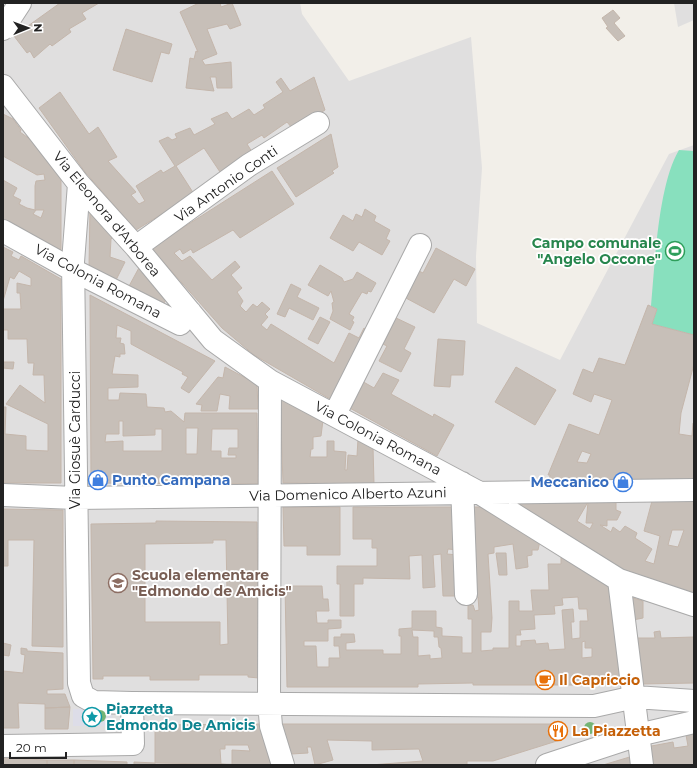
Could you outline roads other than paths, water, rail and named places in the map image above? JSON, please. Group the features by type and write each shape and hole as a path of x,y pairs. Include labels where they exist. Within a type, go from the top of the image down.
{"street":[{"path":"3,29 20,3"},
{"name":"Via Eleonora d'Arborea","path":"3,86 79,184 136,247 213,340"},
{"name":"Via Antonio Conti","path":"136,247 249,165 318,124"},
{"name":"Via Giosuè Carducci","path":"79,184 73,270 75,498 79,683 83,696 94,702 132,703"},
{"name":"Via Colonia Romana","path":"3,230 73,270 180,324 190,312"},
{"path":"335,414 420,245"},
{"name":"Via Colonia Romana","path":"213,340 270,381 335,414 468,489 619,580 694,605"},
{"path":"270,381 271,496 269,702 271,726 283,765"},
{"path":"466,594 468,489"},
{"name":"Via Domenico Alberto Azuni","path":"3,495 75,498 271,496 468,489 694,490"},
{"path":"619,580 635,697 642,765"},
{"path":"3,746 133,744 132,703 269,702 594,706 635,697 688,701 690,723 638,735 547,765"}],"place":[{"name":"Campo comunale \"Angelo Occone\"","path":"675,251"},
{"name":"Punto Campana","path":"98,480"},
{"name":"Meccanico","path":"623,482"},
{"name":"Scuola elementare \"Edmondo de Amicis\"","path":"118,583"},
{"name":"Il Capriccio","path":"545,680"},
{"name":"Piazzetta Edmondo De Amicis","path":"92,717"},
{"name":"La Piazzetta","path":"558,731"}]}
